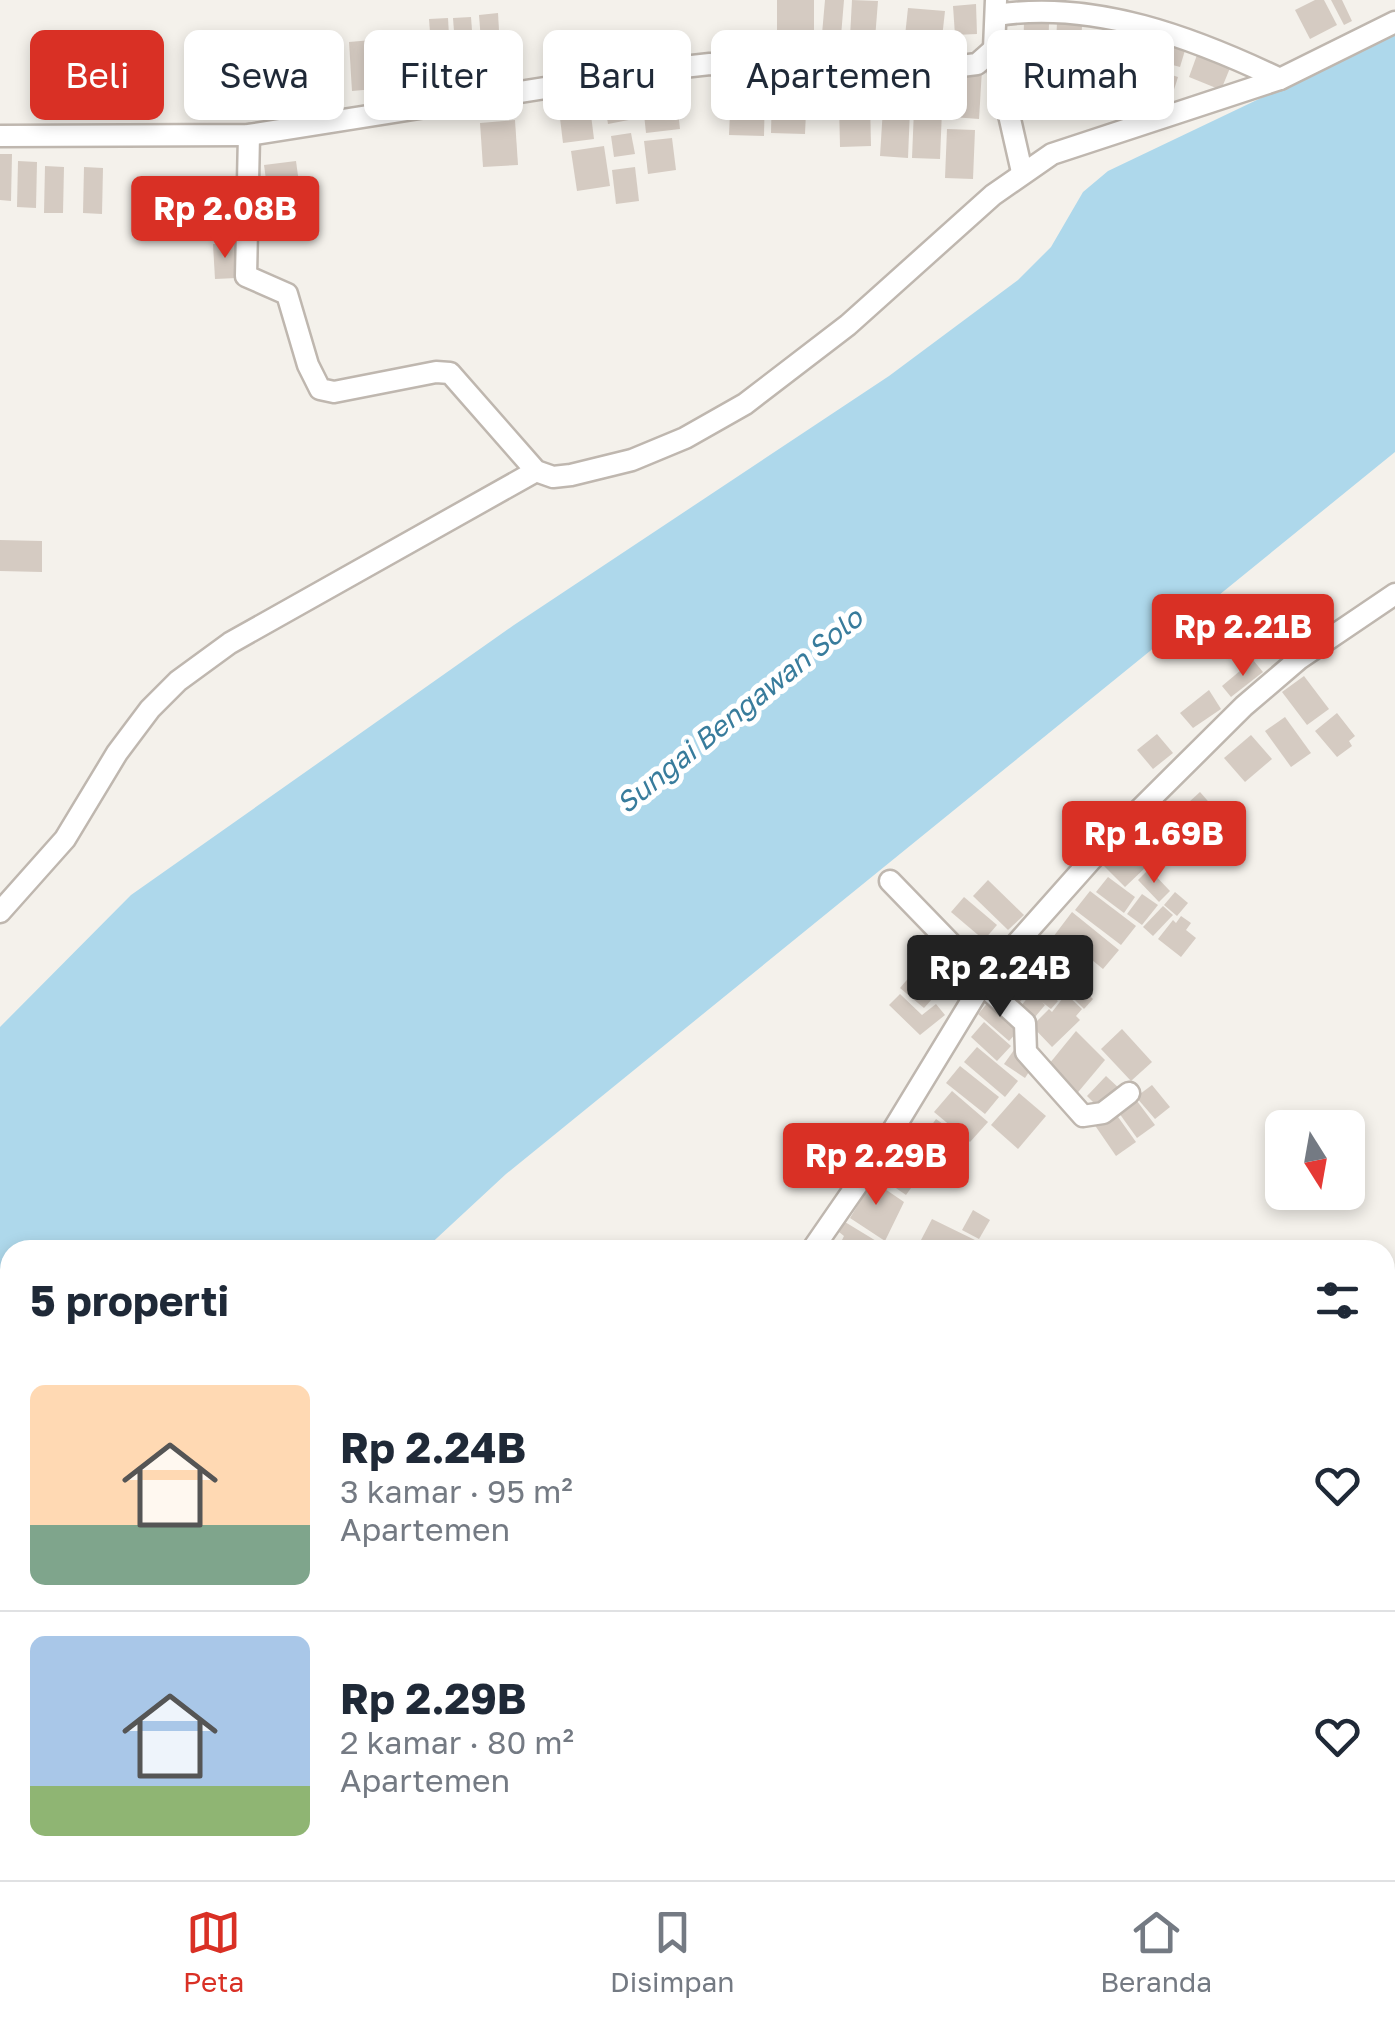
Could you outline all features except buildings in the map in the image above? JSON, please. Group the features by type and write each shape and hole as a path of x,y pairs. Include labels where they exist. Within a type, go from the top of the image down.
{"street":[{"path":"997,8 1043,4 1122,12 1162,23 1280,79"},
{"path":"249,135 246,276 287,294 308,364 320,389 334,392 436,372 450,373 536,471 553,477 632,460 685,438 744,404 848,325 1022,172 1080,143 1280,79 1395,22"},
{"path":"0,136 249,135 710,64 920,71 977,64 987,55"},
{"path":"1010,120 1022,172"},
{"path":"0,912 65,839 116,753 150,708 178,681 230,642 536,471"},
{"path":"819,1240 879,1153 983,981 1107,842 1232,717 1299,659 1395,594"},
{"path":"890,881 1025,1023 1026,1052 1083,1116 1103,1113 1129,1093"}],"water":[{"name":"Sungai Bengawan Solo","path":"1395,34 1395,452 506,1174 435,1240 0,1240 0,1027 131,895 514,625 889,376 1018,280 1051,247 1083,192 1108,171"}]}
